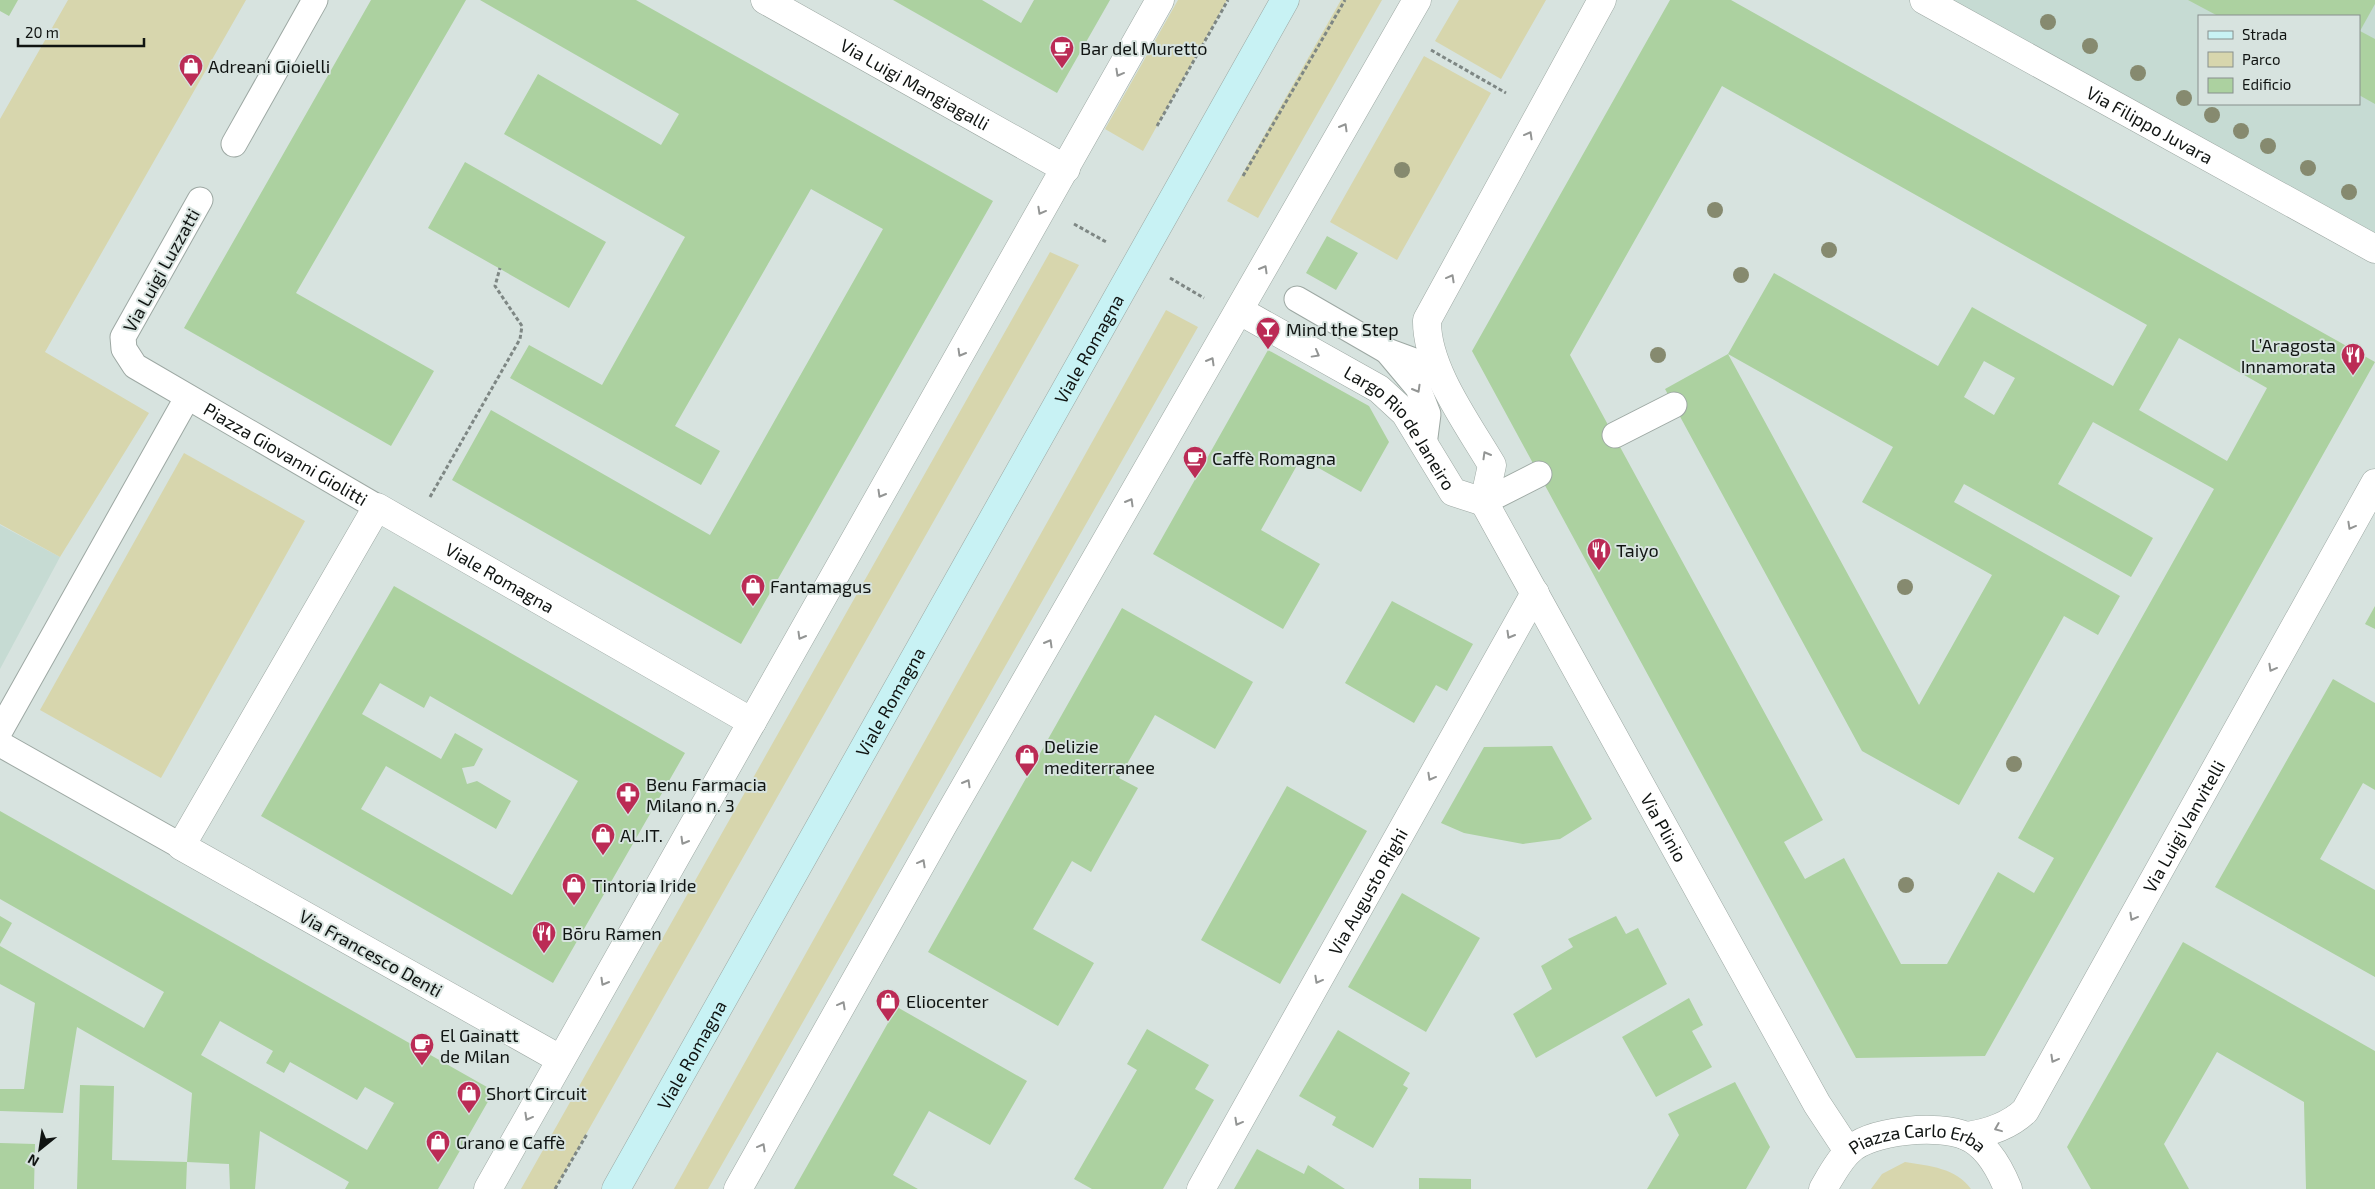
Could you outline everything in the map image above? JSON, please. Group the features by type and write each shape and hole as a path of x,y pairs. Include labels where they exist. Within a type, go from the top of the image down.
{"main road":[{"name":"Viale Romagna","path":"616,1189 1285,0"}],"street":[{"name":"Via Luigi Mangiagalli","path":"765,0 793,7 1066,169"},
{"path":"488,1189 1160,0"},
{"path":"738,1189 943,826 1417,0"},
{"path":"1484,502 1492,466 1431,357 1427,334 1427,320 1602,0"},
{"name":"Via Filippo Juvara","path":"1924,0 2375,248"},
{"name":"Largo Rio de Janeiro","path":"1240,311 1379,389 1406,413 1453,492 1484,502"},
{"name":"Via Luigi Vanvitelli","path":"1966,1136 1980,1134 2014,1121 2025,1111 2375,483"},
{"name":"Via Plinio","path":"1484,502 1817,1104 1848,1151"},
{"name":"Viale Romagna","path":"377,508 752,722"},
{"name":"Piazza Giovanni Giolitti","path":"181,846 377,508"},
{"name":"Via Augusto Righi","path":"1201,1189 1535,593"},
{"name":"Via Francesco Denti","path":"181,846 560,1060"},
{"name":"Piazza Carlo Erba","path":"1823,1189 1848,1151 1881,1134 1938,1131 1966,1136 1984,1149 1998,1166 2008,1189"}],"lane":[{"path":"234,144 315,0"},
{"name":"Via Luigi Luzzatti","path":"188,398 135,366 124,349 123,337 200,200"},
{"path":"1297,299 1386,351 1418,362 1444,382"},
{"path":"1386,351 1418,388 1428,414 1424,445"},
{"name":"Piazza Giovanni Giolitti","path":"0,731 188,398 377,508"},
{"path":"1615,435 1674,405"},
{"path":"1484,502 1539,474"},
{"path":"0,744 181,846"}],"path":[{"path":"1157,126 1228,0"},
{"path":"1243,176 1346,0"},
{"path":"1430,49 1506,93"},
{"path":"412,528 520,339 522,326 496,286 500,268"},
{"path":"555,1189 587,1134"}],"shaded area":[{"path":"1926,0 2375,0 2375,251"},
{"path":"0,525 60,557 0,669"}],"green space":[{"path":"68,0 246,0 45,352 149,413 60,557 0,524 0,119"},
{"path":"1178,0 1227,0 1143,151 1105,129"},
{"path":"1341,0 1382,0 1258,218 1227,201"},
{"path":"1459,0 1546,0 1501,79 1435,41"},
{"path":"1424,56 1491,93 1397,260 1330,222"},
{"path":"1050,252 1079,265 555,1189 521,1189"},
{"path":"1166,310 1198,327 708,1189 674,1189"},
{"path":"184,453 305,521 161,778 40,710"},
{"path":"1905,1162 1950,1172 1958,1176 1971,1189 1871,1189 1882,1174"}],"building":[{"path":"0,0 18,0 9,16 0,11"},
{"path":"371,0 466,0 296,293 434,371 391,446 184,328"},
{"path":"480,0 636,0 993,201 741,644 452,480 491,410 710,535 883,229 811,189 675,426 720,451 701,485 510,378 529,345 602,385 685,237 504,134 538,74 661,145 679,114"},
{"path":"893,0 982,0 1021,23 1034,0 1110,0 1057,93"},
{"path":"1670,0 1731,0 2375,362 1985,1056 1856,1058 1472,351","holes":["1722,86 2147,325 2113,386 1972,307 1938,366 1774,273 1728,354 1665,389 1862,751 1959,805 2064,616 2098,635 2120,596 1954,502 1964,484 2131,577 2153,538 2058,484 2093,422 2214,489 2018,838 2054,858 2034,893 1998,872 1947,964 1901,964 1844,858 1805,879 1784,842 1823,820 1570,355","2179,338 2267,388 2227,461 2139,410","1728,354 1893,447 1862,502 1992,575 1919,705","1984,361 2015,378 1994,415 1964,397"]},
{"path":"2188,0 2375,0 2375,4 2360,31 2360,15 2216,15"},
{"path":"2360,31 2375,39 2375,104 2360,96"},
{"path":"465,162 606,242 569,308 428,228"},
{"path":"1327,236 1358,253 1336,290 1306,273"},
{"path":"1268,350 1369,406 1389,442 1361,492 1301,458 1261,530 1320,564 1283,629 1153,554"},
{"path":"394,586 685,753 553,983 261,816","holes":["380,683 424,708 430,696 578,781 512,895 361,809 386,766 496,829 511,801 477,781 467,784 462,768 474,766 483,749 455,733 441,759 362,714"]},
{"path":"1392,601 1473,644 1447,691 1436,685 1414,723 1345,683"},
{"path":"2375,606 2375,629 2365,624"},
{"path":"1122,608 1253,682 1215,749 1155,715 1119,778 1138,788 1091,872 1072,861 1033,929 1094,963 1058,1026 928,952"},
{"path":"2333,679 2375,703 2375,790 2363,783 2320,859 2375,890 2375,977 2215,887"},
{"path":"1552,746 1592,819 1560,839 1523,844 1464,833 1441,823 1484,747"},
{"path":"1287,786 1367,831 1280,984 1201,940"},
{"path":"0,811 494,1091 438,1189 345,1189 349,1182 260,1131 255,1189 230,1189 229,1164 187,1162 192,1093 77,1027 63,1113 0,1111 0,1089 24,1089 35,1003 0,984 0,946 144,1028 164,992 0,899","holes":["220,1021 273,1051 266,1063 284,1073 290,1062 357,1100 365,1087 394,1103 367,1150 201,1055"]},
{"path":"1402,893 1480,938 1426,1032 1348,987"},
{"path":"0,916 12,923 0,944"},
{"path":"1616,916 1626,934 1638,928 1667,984 1536,1058 1513,1014 1552,989 1541,966 1573,947 1568,939"},
{"path":"2183,942 2375,1051 2375,1189 2306,1189 2304,1102 2217,1052 2164,1144 2189,1189 2091,1189 2067,1147"},
{"path":"1689,998 1703,1025 1692,1031 1712,1067 1656,1097 1622,1037"},
{"path":"897,1007 1027,1081 990,1145 929,1111 893,1175 918,1189 794,1189"},
{"path":"1147,1029 1209,1065 1195,1089 1214,1100 1163,1189 1092,1189 1074,1179 1137,1070 1127,1064"},
{"path":"1338,1030 1410,1073 1403,1085 1408,1088 1373,1148 1332,1125 1336,1117 1299,1096"},
{"path":"1735,1082 1770,1147 1746,1189 1647,1189 1679,1135 1668,1114"},
{"path":"80,1085 114,1086 112,1160 187,1162 186,1189 77,1189"},
{"path":"0,1143 35,1144 34,1189 0,1189"},
{"path":"1257,1149 1304,1174 1308,1165 1345,1189 1234,1189"},
{"path":"1419,1178 1471,1179 1471,1189 1419,1189"}],"place":[{"name":"Bar del Muretto","path":"1062,69"},
{"name":"Adreani Gioielli","path":"191,87"},
{"name":"Mind the Step","path":"1268,350"},
{"name":"L’Aragosta Innamorata","path":"2353,376"},
{"name":"Caffè Romagna","path":"1195,479"},
{"name":"Taiyo","path":"1599,571"},
{"name":"Fantamagus","path":"753,607"},
{"name":"Delizie mediterranee","path":"1027,777"},
{"name":"Benu Farmacia Milano n. 3","path":"628,815"},
{"name":"AL.IT.","path":"603,856"},
{"name":"Tintoria Iride","path":"574,906"},
{"name":"Bōru Ramen","path":"544,954"},
{"name":"Eliocenter","path":"888,1022"},
{"name":"El Gainatt de Milan","path":"422,1066"},
{"name":"Short Circuit","path":"469,1114"},
{"name":"Grano e Caffè","path":"438,1163"}]}
